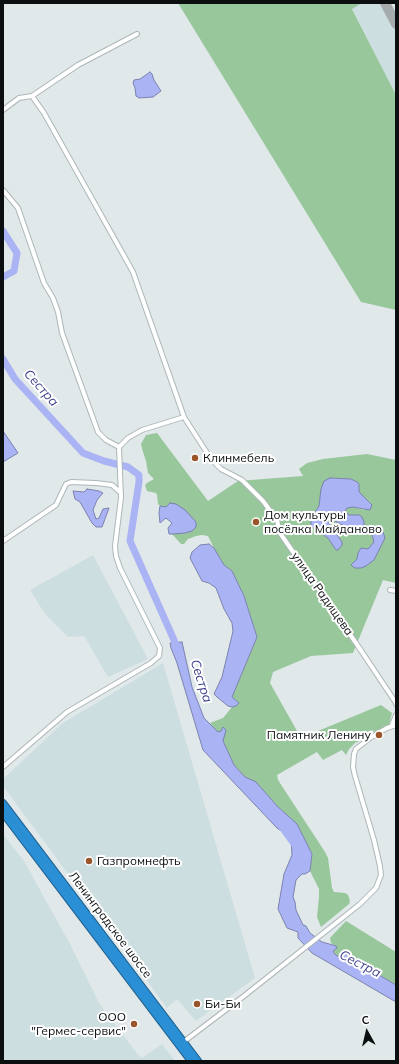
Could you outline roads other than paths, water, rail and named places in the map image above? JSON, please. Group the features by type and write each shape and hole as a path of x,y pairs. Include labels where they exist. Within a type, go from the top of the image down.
{"highway":[{"name":"Ленинградское шоссе","path":"3,802 181,1044 191,1061"},
{"name":"Ленинградское шоссе","path":"3,813 181,1044 198,1061"}],"street":[{"path":"3,110 19,98 32,96 78,65 137,34"},
{"name":"улица Радищева","path":"32,96 44,113 133,272 184,417 211,459 221,468 242,480 263,501 277,520 280,533 396,704"},
{"path":"3,190 18,208 44,284 53,298 58,312 62,333 98,432 106,440 119,447"},
{"path":"3,768 67,712 150,663 159,656 160,648 120,568 116,556 115,546 121,498 119,447 128,438 142,430 184,417"},
{"path":"3,541 56,505 66,484 71,482 112,485 121,492"},
{"path":"390,590 396,591"},
{"path":"181,1044 360,904 376,888 381,876 380,866 355,776 354,754 356,749 370,738 394,725 396,715"}],"water":[{"path":"150,72 161,91 153,97 139,98 136,96 133,83 134,80 140,79"},
{"path":"3,431 18,453 3,462"},
{"path":"330,478 351,479 357,482 359,484 360,493 372,505 370,510 353,507 347,508 345,511 349,515 359,515 362,517 364,526 358,528 352,529 346,527 326,516 326,519 342,542 342,545 338,550 336,550 328,538 312,527 311,524 311,518 319,506 321,489 324,481"},
{"path":"87,489 103,493 97,500 93,510 96,519 99,518 103,509 109,508 102,527 96,527 92,523 80,502 75,499 73,491 84,492"},
{"path":"170,503 176,504 185,510 196,522 196,527 192,531 169,534 168,528 172,523 166,518 160,523 160,506 166,507"},
{"path":"372,526 383,532 385,538 374,560 366,566 355,568 351,565 357,559 361,548 368,549 374,542 370,528"},
{"path":"209,544 214,548 224,565 232,571 244,596 257,637 232,697 239,703 232,707 228,706 214,694 222,677 233,631 232,623 224,609 216,588 209,583 202,581 190,558 192,552 200,545"},
{"path":"182,642 192,687 204,718 218,732 221,731 223,727 226,730 223,741 234,765 245,777 256,782 277,806 297,824 312,854 310,871 302,874 296,880 293,897 296,910 303,925 306,926 310,933 322,942 336,946 337,948 333,951 337,956 342,956 343,952 396,985 396,1002 312,953 298,938 298,932 287,928 278,909 284,874 292,855 291,838 277,828 203,750 170,643"}],"waterway":[{"name":"Сестра","path":"3,231 17,253 14,271 3,277"},
{"name":"Сестра","path":"3,359 15,379 83,453 104,461 128,467 139,475 130,541 178,650"},
{"name":"Сестра","path":"282,827 297,848"}],"place":[{"name":"Клинмебель","path":"195,458"},
{"name":"Дом культуры посёлка Майданово","path":"256,522"},
{"name":"Памятник Ленину","path":"379,735"},
{"name":"Газпромнефть","path":"89,861"},
{"name":"Би-Би","path":"197,1004"},
{"name":"ООО \"Гермес-сервис\"","path":"134,1024"}]}
